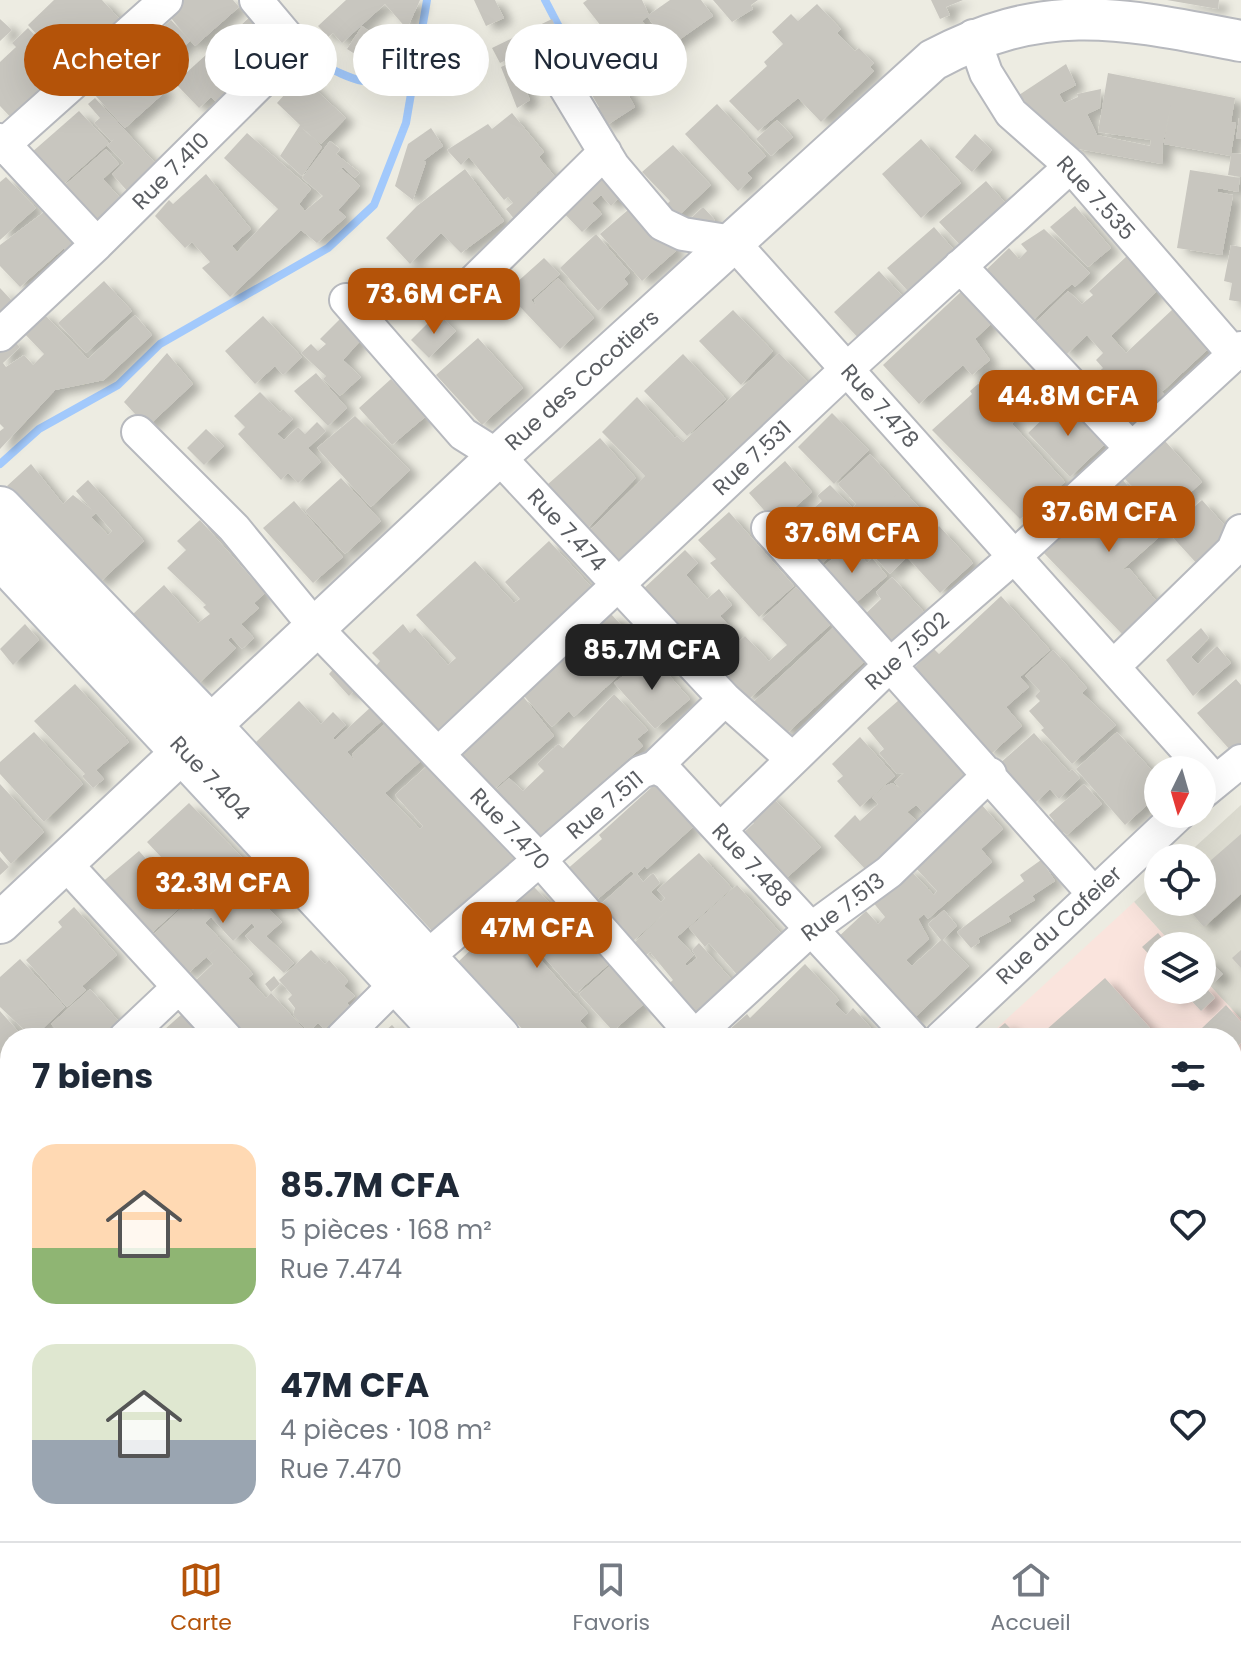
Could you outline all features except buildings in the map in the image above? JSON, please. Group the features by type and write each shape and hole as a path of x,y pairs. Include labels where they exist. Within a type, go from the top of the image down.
{"main road":[{"path":"0,509 196,737"},
{"name":"Rue 7.404","path":"0,555 196,737 412,972 485,1028"},
{"name":"Rue 7.404","path":"412,972 444,1028"}],"street":[{"path":"97,244 1,144 166,0"},
{"name":"Rue 7.410","path":"0,335 97,244 293,50 294,45 256,0"},
{"name":"Rue des Cocotiers","path":"0,923 498,456 933,60 973,36 1018,22 1107,15 1241,41"},
{"name":"Rue 7.535","path":"973,36 986,73 1011,113 1071,166 1237,351"},
{"path":"571,96 605,152 662,224 683,234 733,242"},
{"path":"463,292 605,152"},
{"name":"Rue 7.531","path":"438,754 847,369 1071,166"},
{"name":"Rue 7.478","path":"733,242 1113,667 1184,756"},
{"path":"960,266 1131,448"},
{"name":"Rue 7.474","path":"346,300 463,434 498,456 725,699 791,758"},
{"name":"Rue 7.502","path":"720,830 892,663 1015,556 1237,351"},
{"name":"Rue 7.470","path":"138,432 234,528 317,629 540,860 685,1028"},
{"path":"768,528 892,663 1093,893"},
{"path":"1113,667 1233,550 1241,531"},
{"name":"Rue 7.511","path":"353,1028 412,972 641,772 655,767 725,699"},
{"path":"1216,781 1241,761"},
{"name":"Rue 7.488","path":"655,767 667,773 903,1028"},
{"name":"Rue 7.513","path":"705,1028 811,929 889,872 990,774"},
{"name":"Rue du Cafeier","path":"951,1028 1164,828"},
{"path":"64,862 217,1028"},
{"path":"136,1028 179,987"}],"shaded area":[{"path":"1241,805 1241,1019 1216,992 1216,932 1161,932 1147,916 1216,916 1216,844 1198,844"},
{"path":"1144,893 1144,913 1134,902"},
{"path":"1134,902 1161,932 1144,932 1144,1004 1216,1004 1216,992 1241,1019 1241,1028 997,1028"}],"waterway":[{"path":"0,464 39,429 118,385 160,344 328,248 374,205 406,123 427,0"},
{"path":"545,0 558,24"},
{"path":"337,72 353,78"}]}
